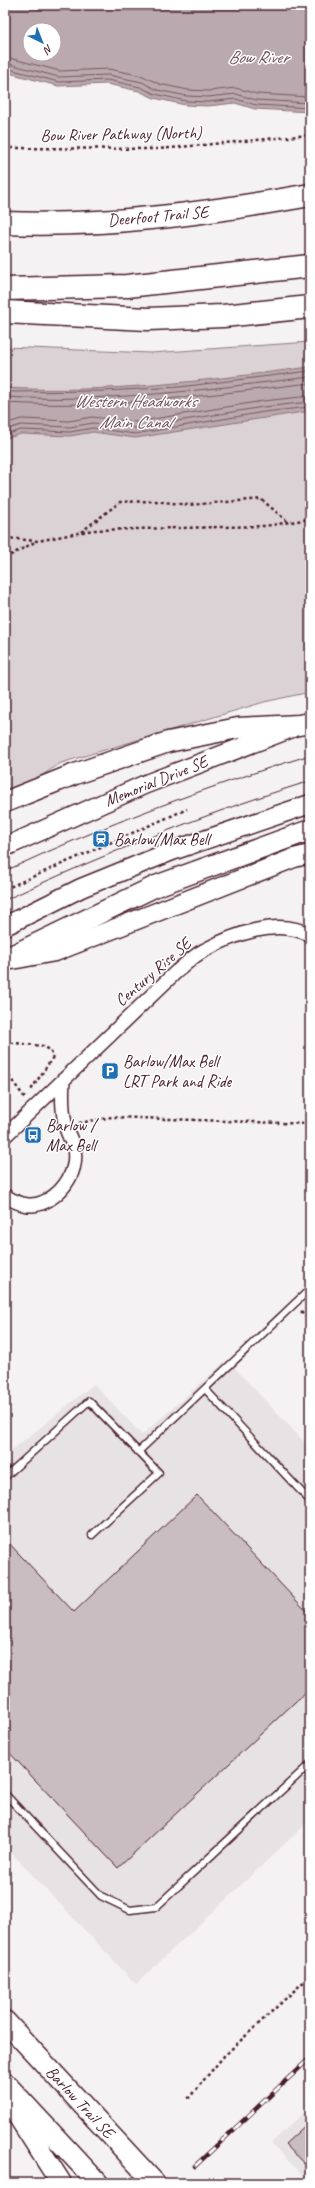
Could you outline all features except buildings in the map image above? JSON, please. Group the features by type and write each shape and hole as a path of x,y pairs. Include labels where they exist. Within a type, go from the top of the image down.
{"highway":[{"name":"Deerfoot Trail SE","path":"5,223 44,224 137,220 232,209 310,195"},
{"path":"5,289 127,286 310,266"},
{"path":"237,314 310,302"},
{"path":"5,312 148,319 237,314 310,307"}],"main road":[{"path":"5,802 75,774 168,742 238,728 304,724"},
{"name":"Memorial Drive SE","path":"5,847 146,784 304,724"},
{"path":"5,926 81,888 172,851 310,804"},
{"path":"5,960 156,886 310,830"},
{"path":"5,960 55,952 294,858 310,854"},
{"name":"Barlow Trail SE","path":"5,2021 155,2183"},
{"path":"6,2085 13,2108 61,2183"},
{"path":"6,2085 98,2183"}],"street":[{"name":"Century Rise SE","path":"5,1136 176,972 202,952 250,932 280,928 310,934"},
{"path":"5,1196 26,1206 39,1204 66,1186 73,1167 74,1150 65,1125 62,1104 63,1080"}],"lane":[{"path":"138,1452 310,1289"},
{"path":"205,1388 310,1501"},
{"path":"5,1477 89,1401 158,1473 92,1535"},
{"path":"5,1794 101,1896 130,1910 156,1907 310,1764"}],"path":[{"name":"Bow River Pathway (North)","path":"5,148 159,149 310,136"},
{"path":"80,533 120,502 155,501 189,505 261,499 289,523"},
{"path":"5,538 38,541 94,530 265,526 310,519"},
{"path":"5,558 38,541"},
{"path":"5,888 187,809"},
{"path":"5,1042 42,1046 50,1050 53,1057 25,1099 5,1071"},
{"path":"65,1125 112,1117 310,1124"},
{"path":"188,2099 224,2056 310,1976"}],"shaded area":[{"path":"310,342 310,692 264,702 61,763 24,787 5,794 5,347 151,353"},
{"path":"227,1360 310,1448 310,1820 136,1984 5,1846 5,1456 94,1384 142,1435"},
{"path":"310,2107 310,2183 271,2143"}],"water":[{"name":"Bow River","path":"5,5 310,5 310,112 255,109 235,103 208,106 185,105 154,98 139,91 107,84 58,86 5,72"},
{"name":"Western Headworks Main Canal","path":"310,367 310,411 135,438 93,432 70,436 21,434 5,439 5,388 81,389 158,385"}],"tram line":[{"path":"5,871 80,838 156,808 232,780 310,755"},
{"path":"5,900 80,866 156,835 271,793 310,781"}],"railway":[{"path":"195,2166 310,2058"}],"place":[{"name":"Barlow/Max Bell","path":"101,839"},
{"name":"Barlow/Max Bell LRT Park and Ride","path":"110,1071"},
{"name":"Barlow / Max Bell","path":"33,1135"}]}
